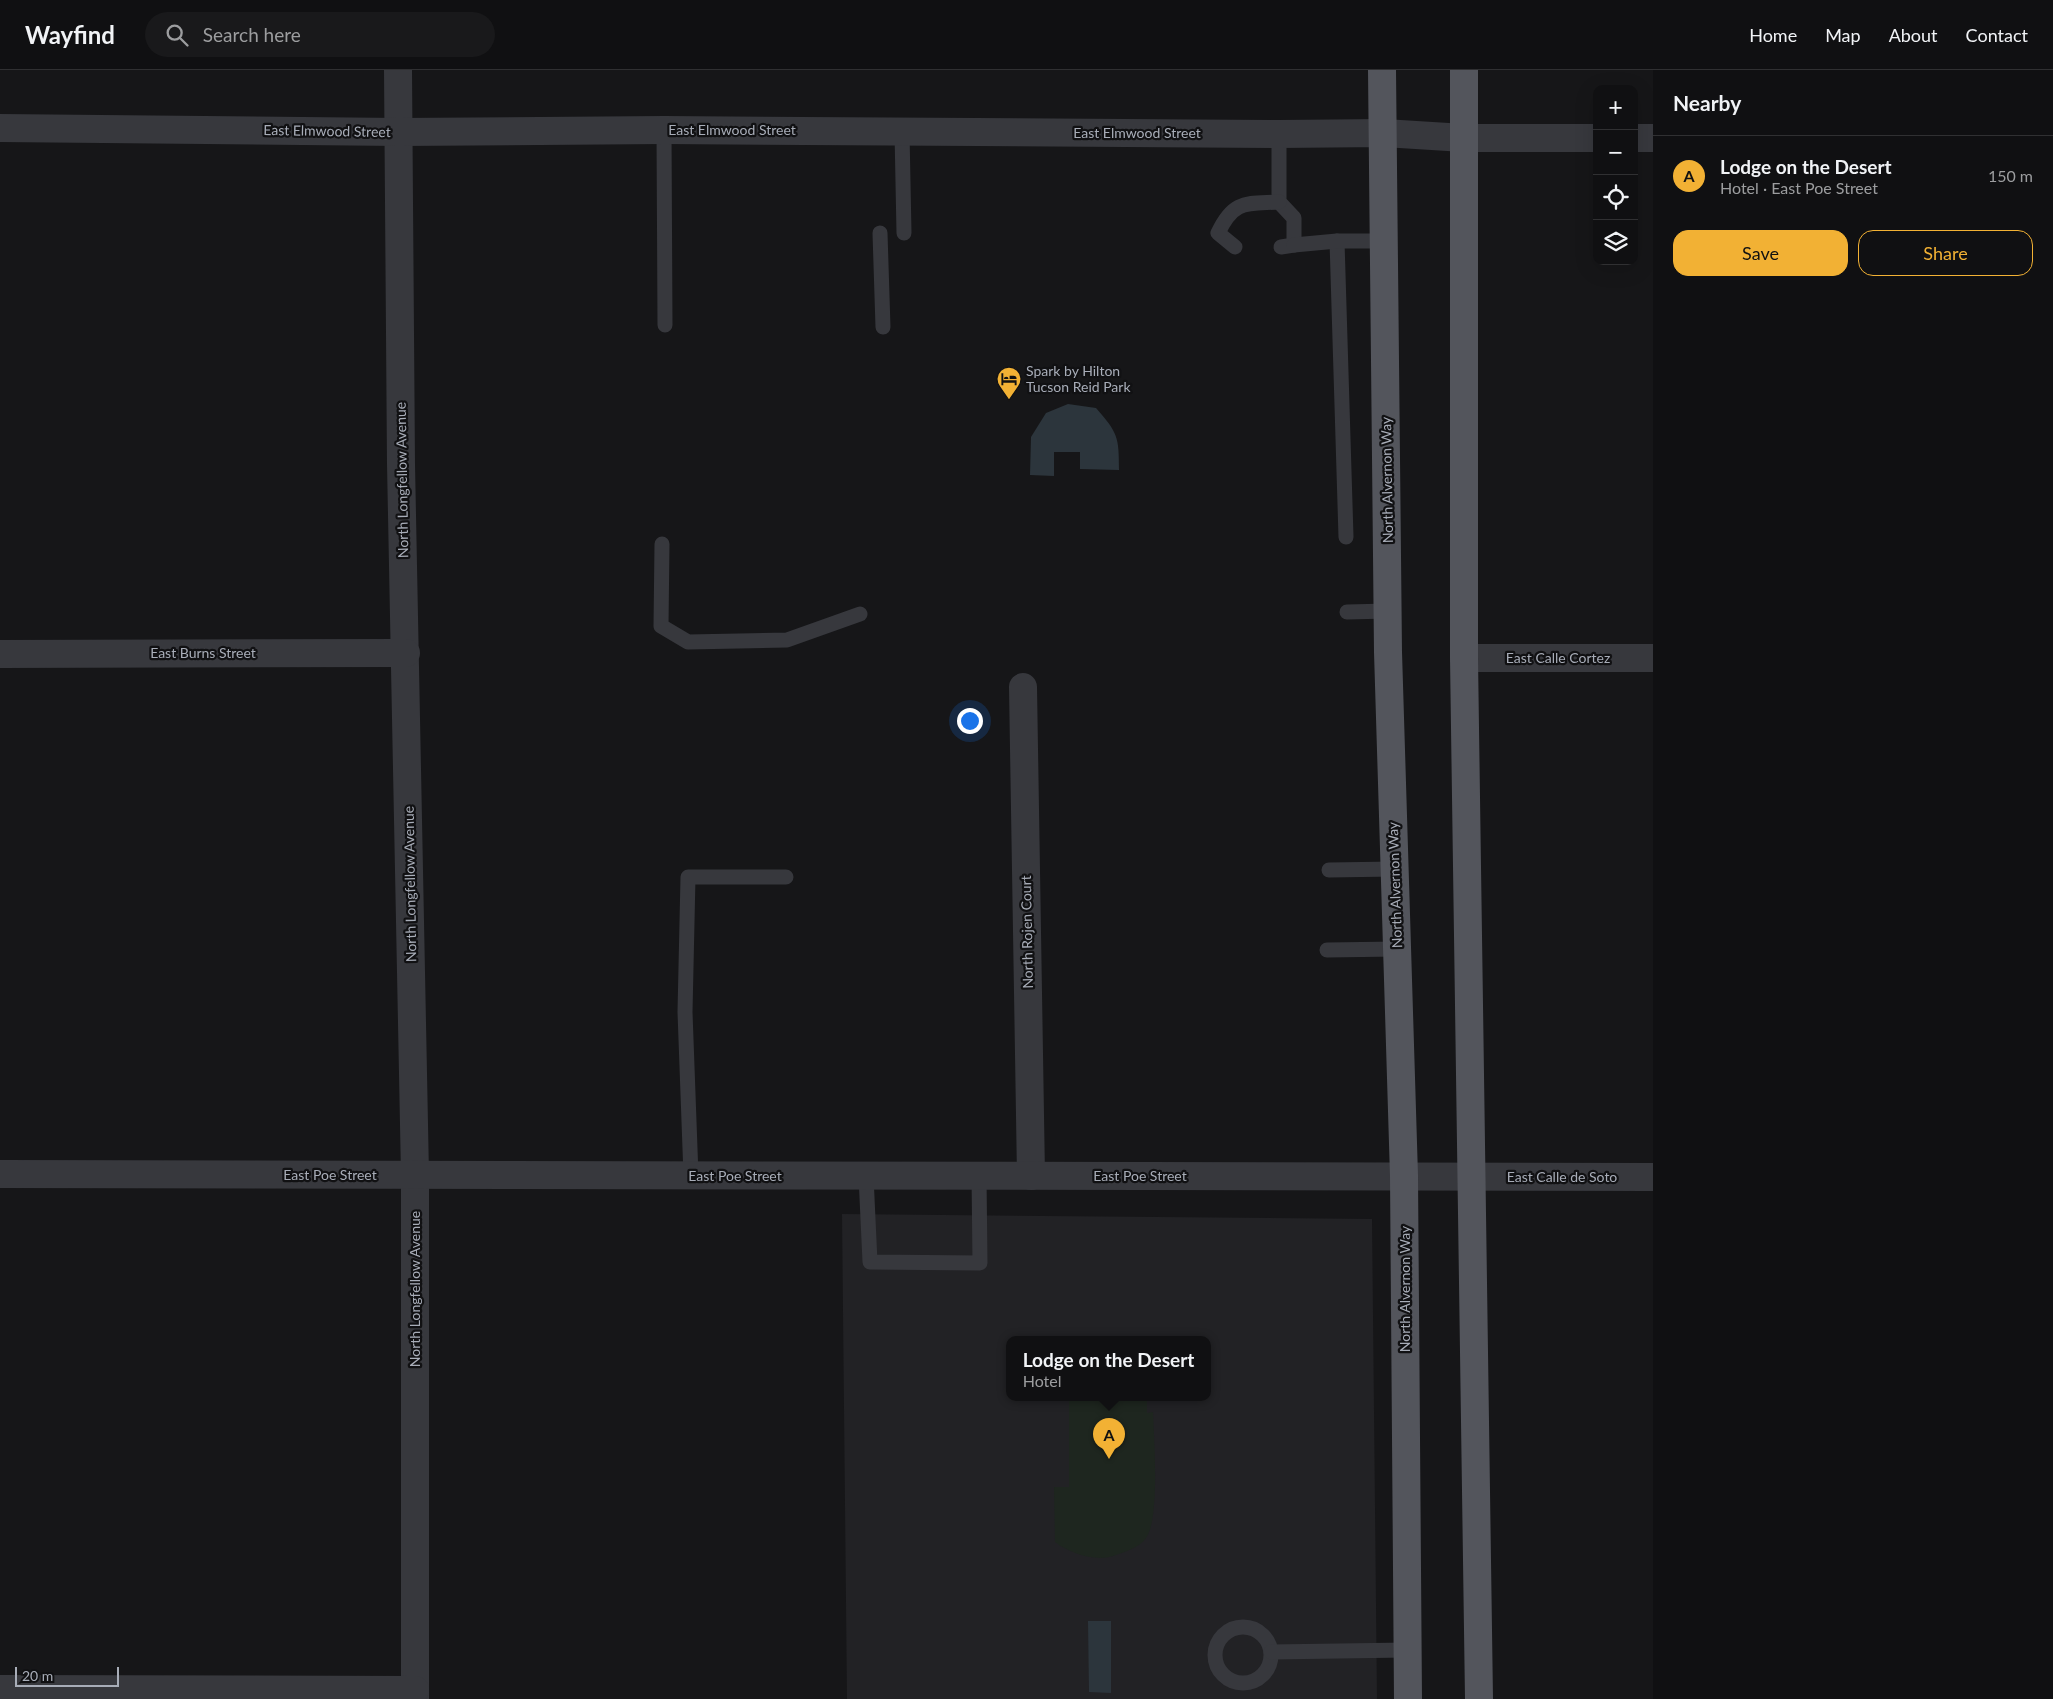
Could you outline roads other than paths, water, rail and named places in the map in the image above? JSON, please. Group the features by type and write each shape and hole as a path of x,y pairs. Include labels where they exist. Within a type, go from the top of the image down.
{"main road":[{"name":"North Alvernon Way","path":"1382,70 1388,611 1404,1176 1408,1699"},
{"path":"1464,70 1464,658 1470,1176 1480,1699"}],"street":[{"name":"North Longfellow Avenue","path":"398,70 401,464 415,1175 415,1694"},
{"name":"East Elmwood Street","path":"0,128 399,132 664,130 1384,133 1464,138 1593,138"},
{"path":"1638,138 1653,138"},
{"name":"East Burns Street","path":"0,654 406,653"},
{"name":"East Calle Cortez","path":"1464,658 1653,658"},
{"name":"North Rojen Court","path":"1022,687 1031,1176"},
{"name":"East Poe Street","path":"0,1174 1470,1176"},
{"name":"East Calle de Soto","path":"1470,1176 1653,1177"},
{"path":"0,1689 415,1694"}],"lane":[{"path":"664,130 664,325"},
{"path":"902,132 904,232"},
{"path":"1279,134 1279,202 1294,218 1287,246 1337,241 1385,241"},
{"path":"1235,247 1218,232 1225,218 1244,203 1279,202"},
{"path":"880,232 882,327"},
{"path":"1337,241 1346,537"},
{"path":"662,544 661,626 688,642 787,640 860,614"},
{"path":"1347,612 1388,611"},
{"path":"1329,870 1395,870"},
{"path":"691,1176 686,1012 688,877 786,878"},
{"path":"1327,950 1397,949"},
{"path":"866,1176 870,1262 980,1263 979,1176"},
{"path":"1271,1652 1407,1650"}],"place":[{"name":"Spark by Hilton Tucson Reid Park","path":"1009,400"},
{"name":"Lodge on the Desert","path":"1109,1459"}]}
